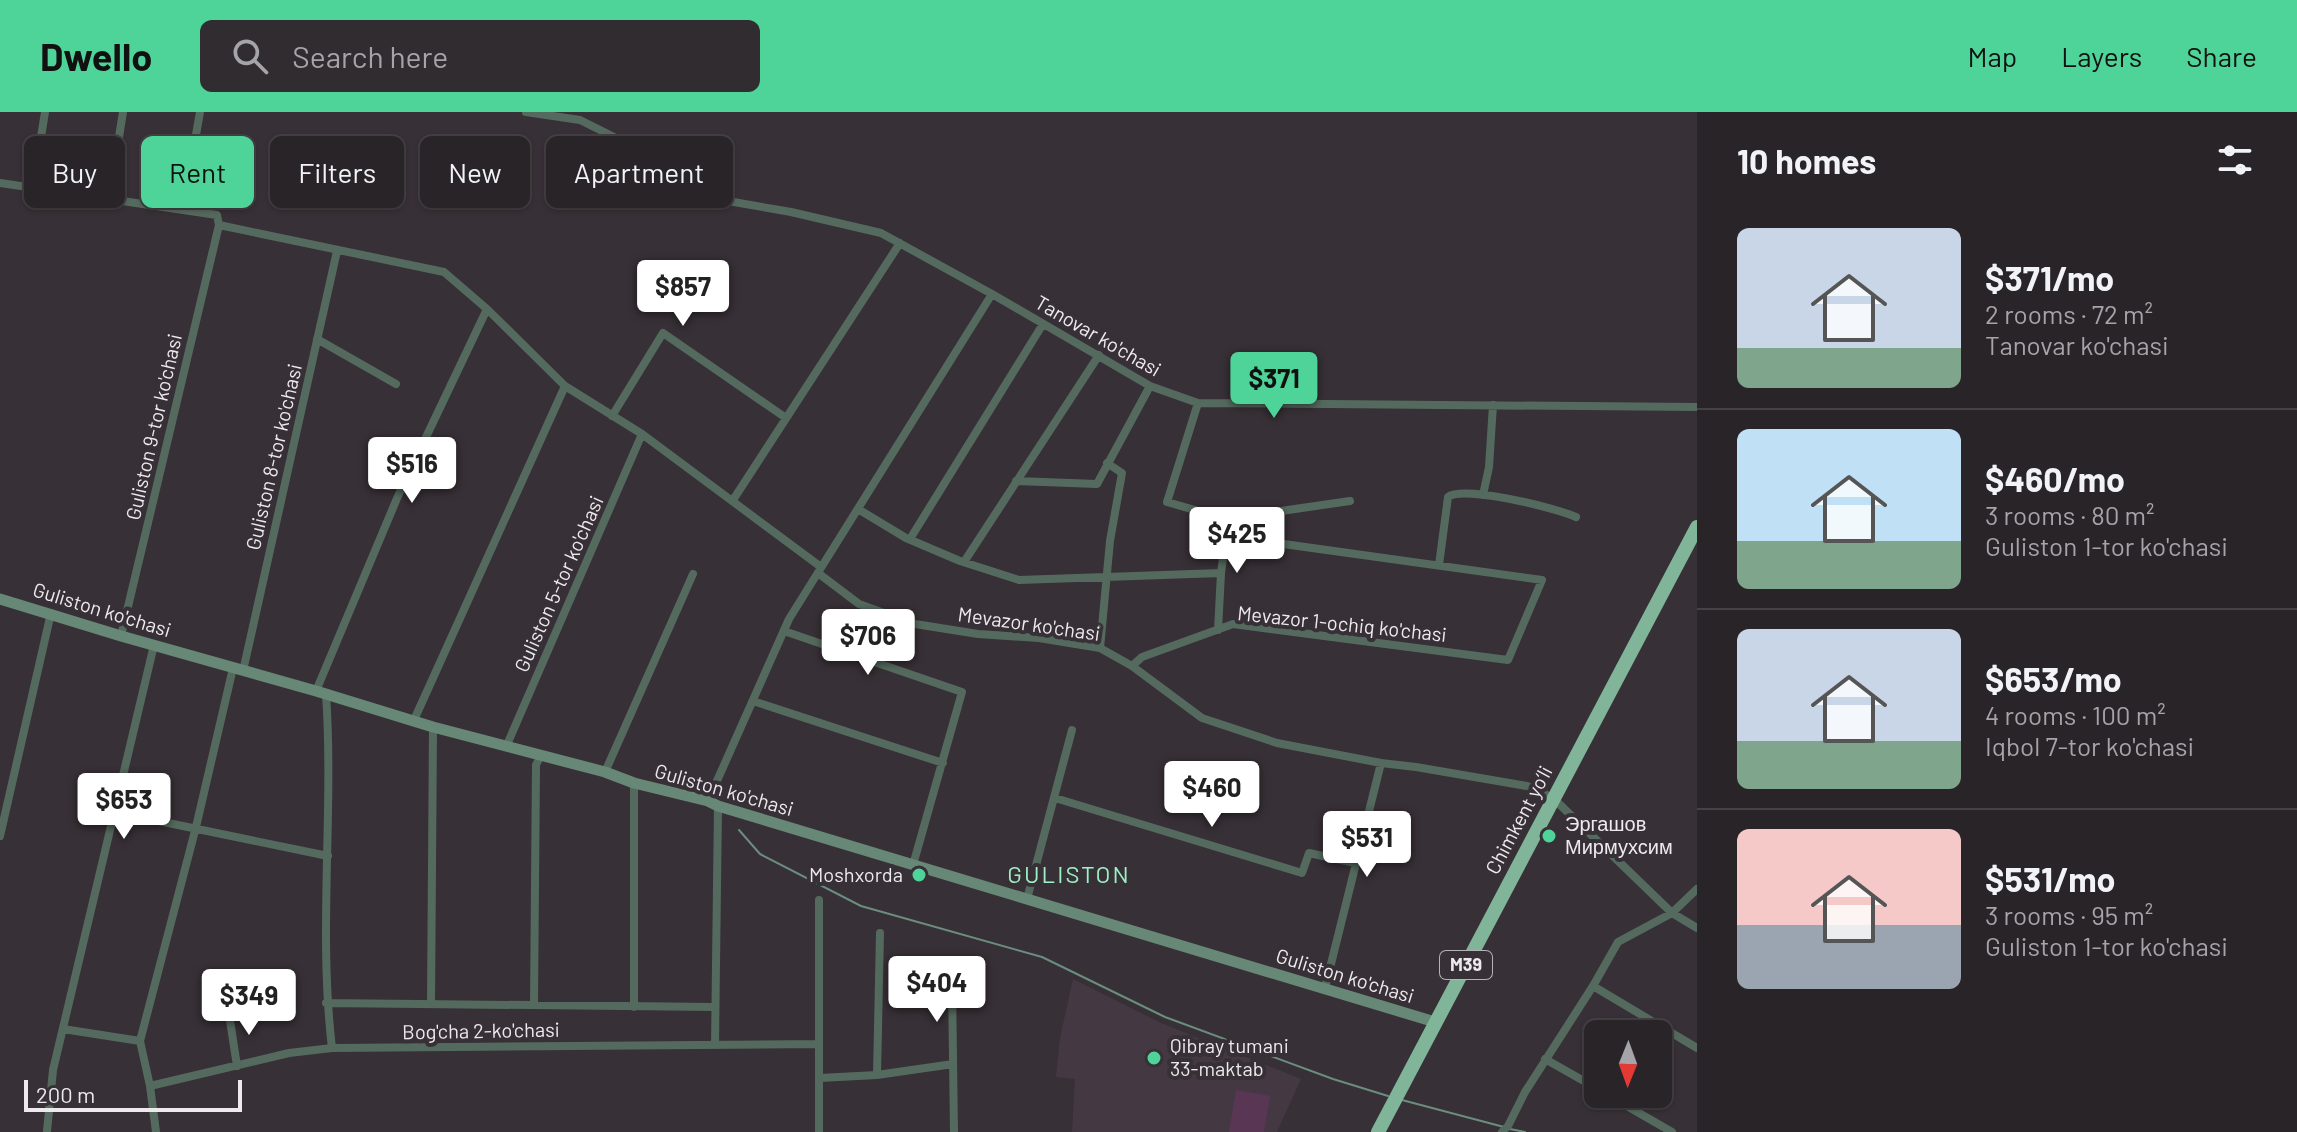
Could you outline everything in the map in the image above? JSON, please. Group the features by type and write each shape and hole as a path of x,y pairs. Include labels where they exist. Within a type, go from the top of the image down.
{"highway":[{"name":"Chimkent yo‘li","path":"1378,1132 1697,527"}],"main road":[{"name":"Guliston ko'chasi","path":"0,599 433,727 713,803 1435,1022"}],"street":[{"path":"41,136 45,112"},
{"path":"119,136 123,112"},
{"path":"196,136 200,112"},
{"name":"Tanovar ko'chasi","path":"526,112 580,120 660,160 722,200 881,233 1150,386 1198,403 1697,407"},
{"path":"0,183 24,186"},
{"name":"Mevazor ko'chasi","path":"183,208 217,215 219,225 444,272 487,309 565,386 642,434 733,500 859,604 915,624 1100,648 1132,666 1202,718 1277,743 1527,786 1553,798"},
{"name":"Guliston 9-tor ko'chasi","path":"121,636 219,225"},
{"path":"733,500 900,243"},
{"name":"Guliston 8-tor ko'chasi","path":"140,1041 238,669 337,251"},
{"path":"715,1045 713,803 784,631 992,294"},
{"path":"332,1048 326,1003 328,856 321,692 398,496 487,309"},
{"path":"910,539 1043,324"},
{"path":"612,416 663,333 786,418"},
{"path":"317,339 396,384"},
{"path":"964,562 1099,355"},
{"path":"414,720 565,386"},
{"path":"1016,481 1097,484 1150,386"},
{"path":"1198,403 1167,502 1226,519 1350,501"},
{"path":"1483,495 1489,467 1493,405"},
{"name":"Guliston 5-tor ko'chasi","path":"506,747 642,434"},
{"path":"1100,648 1114,508 1122,473 1107,463"},
{"path":"1226,536 1439,565 1448,497 1456,493 1549,508 1576,517"},
{"path":"858,509 910,539 964,562 1019,580 1221,573"},
{"path":"1218,630 1226,519"},
{"name":"Mevazor 1-ochiq ko'chasi","path":"1132,666 1142,657 1233,624 1508,660 1542,580 1439,565"},
{"path":"605,772 693,574"},
{"path":"0,836 51,613"},
{"path":"784,631 962,692 913,865"},
{"path":"47,1131 53,1070 154,645"},
{"path":"753,701 943,763"},
{"path":"431,1004 433,727"},
{"path":"1027,899 1072,730"},
{"path":"534,1005 536,765 541,755"},
{"path":"1325,988 1381,763"},
{"path":"634,783 634,1007"},
{"path":"1055,798 1302,873 1309,853 1355,863"},
{"path":"1553,798 1672,913 1697,928"},
{"path":"115,812 328,856"},
{"path":"1502,1132 1618,942 1672,913 1697,889"},
{"path":"819,900 819,1132"},
{"path":"877,1075 880,933"},
{"path":"952,983 954,1132"},
{"path":"1593,986 1697,1048"},
{"path":"326,1003 715,1007"},
{"path":"229,1014 237,1066"},
{"path":"63,1029 140,1041 156,1132"},
{"name":"Bog'cha 2-ko'chasi","path":"150,1086 289,1053 332,1048 818,1044"},
{"path":"1545,1059 1584,1081"},
{"path":"820,1078 877,1075 953,1064"},
{"path":"1630,1108 1672,1132"}],"shaded area":[{"name":"Qibray tumani 33-maktab","path":"1073,979 1161,1023 1301,1079 1277,1132 1072,1132 1075,1079 1056,1077 1060,1038"},
{"path":"1236,1090 1270,1096 1264,1132 1229,1132"}],"waterway":[{"path":"739,830 760,854 861,906 1042,957 1165,1017 1388,1096"},
{"path":"1402,1100 1504,1127"},
{"path":"1510,1129 1525,1132"}],"place":[{"name":"Эргашов Мирмухсим","path":"1549,836"},
{"name":"Moshxorda","path":"919,875"},
{"name":"Qibray tumani 33-maktab","path":"1154,1058"}],"district":[{"name":"GULISTON","path":"1069,875"}]}
